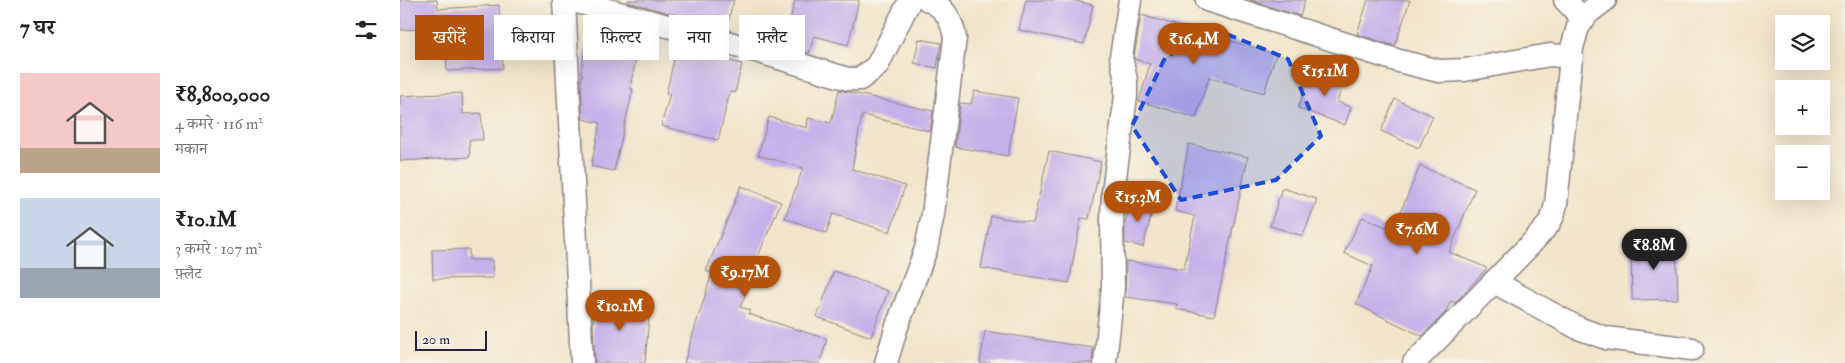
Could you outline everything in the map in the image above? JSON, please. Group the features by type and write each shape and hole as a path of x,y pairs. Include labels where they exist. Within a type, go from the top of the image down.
{"street":[{"path":"564,0 582,363"},
{"path":"570,0 720,40 848,79 860,79 877,66 910,0"},
{"path":"886,363 899,321 926,248 933,214 955,38 950,19 943,9 936,3 928,0"},
{"path":"1105,363 1113,287 1112,221 1114,183 1126,96 1126,80 1121,65 1121,48 1130,0"},
{"path":"1207,0 1399,61 1440,71 1465,70 1550,55 1572,57"},
{"path":"1565,0 1583,19"},
{"path":"1414,363 1548,225 1553,216 1556,204 1572,57 1578,27 1583,19 1605,0"},
{"path":"1494,282 1578,328 1606,338 1692,350"}],"highlighted area":[{"path":"1212,28 1288,59 1321,136 1276,180 1181,200 1132,126 1165,58"}],"building":[{"path":"400,0 437,0 438,9 499,5 500,15 494,15 494,60 502,60 503,68 447,71 446,60 484,60 484,15 415,15 415,29 400,30"},
{"path":"628,0 734,0 729,18 729,15 677,15 628,2"},
{"path":"795,0 859,0 848,45 814,36 809,53 805,52 805,15 791,15"},
{"path":"1026,0 1072,0 1093,5 1084,44 1019,30"},
{"path":"1250,0 1305,0 1300,16"},
{"path":"1368,0 1410,0 1395,46 1357,34"},
{"path":"1141,15 1276,54 1264,93 1209,77 1196,118 1139,101 1150,64 1134,57"},
{"path":"919,39 941,43 937,68 914,63"},
{"path":"583,60 636,60 630,88 633,89 614,171 591,166 600,123 583,119 581,82 583,74 581,72"},
{"path":"674,60 725,60 742,64 735,93 730,92 718,140 661,126 670,94 666,94"},
{"path":"1313,67 1345,79 1337,102 1351,107 1345,125 1298,108"},
{"path":"839,90 933,111 930,131 862,115 852,169 905,186 890,232 833,214 826,233 785,218 803,168 758,155 769,117 807,128 808,118 831,123"},
{"path":"974,91 1018,98 1008,156 955,147 960,103 971,104"},
{"path":"462,93 463,114 481,113 483,140 469,140 470,157 400,161 400,96"},
{"path":"1395,99 1433,116 1419,148 1381,131"},
{"path":"1189,144 1248,157 1214,316 1176,309 1177,304 1125,297 1126,261 1184,269 1195,216 1175,211"},
{"path":"1049,151 1101,162 1089,219 1081,218 1069,283 981,268 991,216 1033,223"},
{"path":"1420,166 1475,189 1449,252 1487,268 1455,303 1451,301 1445,313 1422,336 1356,304 1373,266 1344,253 1362,217 1393,230"},
{"path":"741,186 781,202 756,261 759,263 740,307 750,310 748,314 827,339 820,363 684,363 712,273 706,271"},
{"path":"1282,188 1317,199 1303,236 1270,226"},
{"path":"1131,200 1154,205 1143,247 1125,243 1125,223"},
{"path":"1676,242 1678,299 1632,300 1631,243"},
{"path":"469,249 469,260 492,260 493,278 433,279 432,250"},
{"path":"834,271 888,291 871,337 817,317"},
{"path":"595,301 650,305 645,363 595,363 593,326"},
{"path":"985,331 1093,348 1092,363 980,363"}]}
